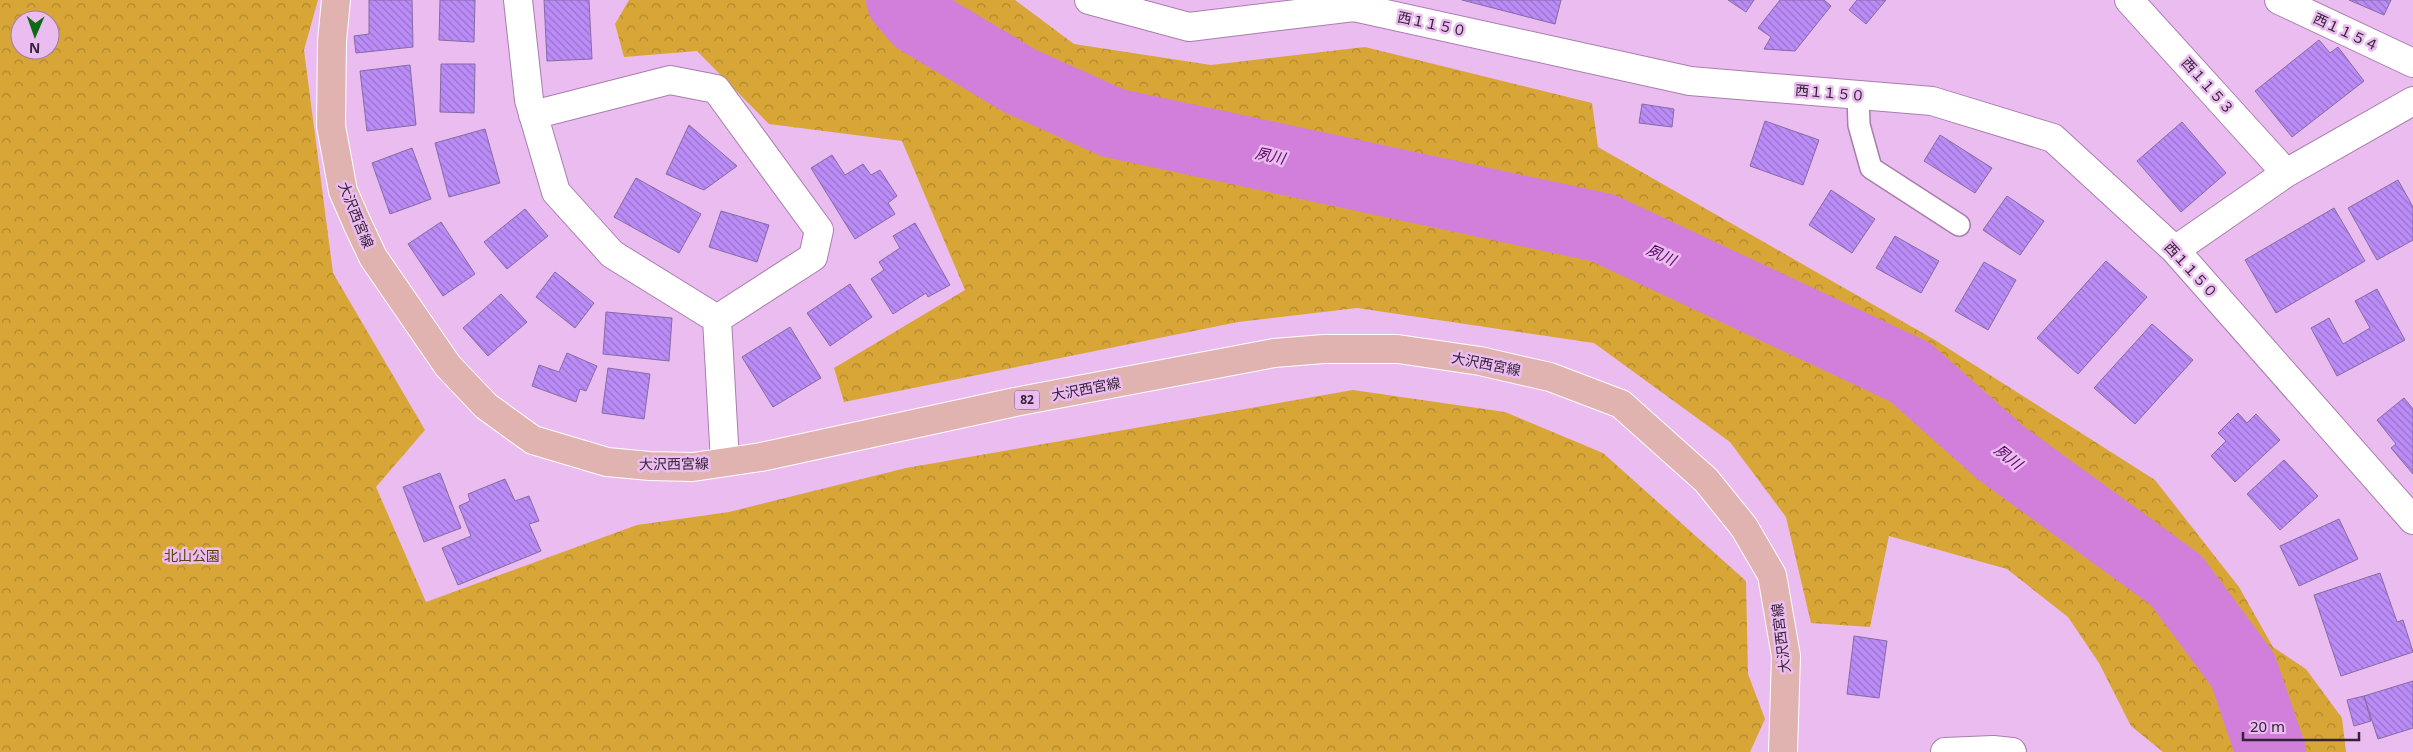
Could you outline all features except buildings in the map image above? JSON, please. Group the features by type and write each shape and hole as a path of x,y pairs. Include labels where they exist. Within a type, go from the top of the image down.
{"main road":[{"name":"大沢西宮線","path":"336,0 332,41 331,126 343,191 373,257 448,366 486,406 533,440 570,453 606,462 693,467 761,457 1015,402 1274,353 1324,349 1398,349 1480,361 1550,377 1622,404 1706,480 1744,526 1772,575 1786,656 1782,752"}],"street":[{"path":"518,0 529,100 556,192 612,254 718,319"},
{"name":"西１１５０","path":"1089,0 1189,27 1354,7 1690,81 1932,101 2053,138 2175,250 2413,520"},
{"name":"西１１５３","path":"2129,0 2286,173"},
{"name":"西１１５４","path":"2279,0 2413,63"},
{"path":"533,115 670,80 716,90 818,230 813,257 718,319"},
{"path":"2175,250 2286,173 2413,101"},
{"path":"718,319 725,462"},
{"path":"1945,752 1993,750 2012,752"}],"lane":[{"path":"1858,95 1859,125 1871,168 1959,225"}],"green space":[{"name":"北山公園","path":"0,0 318,0 304,50 333,273 425,430 376,487 426,602 637,525 729,512 906,468 1353,390 1505,412 1603,453 1746,581 1748,674 1765,719 1750,752 0,752"},
{"path":"629,0 1015,0 1074,44 1211,65 1365,47 1592,103 1598,147 1935,340 2155,480 2239,587 2273,647 2306,669 2342,718 2346,752 2163,752 2131,726 2099,663 2068,617 2007,569 1889,536 1870,627 1811,623 1786,517 1730,442 1594,343 1357,308 1238,322 844,402 834,368 965,290 902,141 769,124 697,51 624,57 615,24"}],"waterway":[{"name":"夙川","path":"901,0 918,20 1020,81 1113,123 1603,228 1910,372 2001,453 2176,580 2243,670 2271,752"}]}
